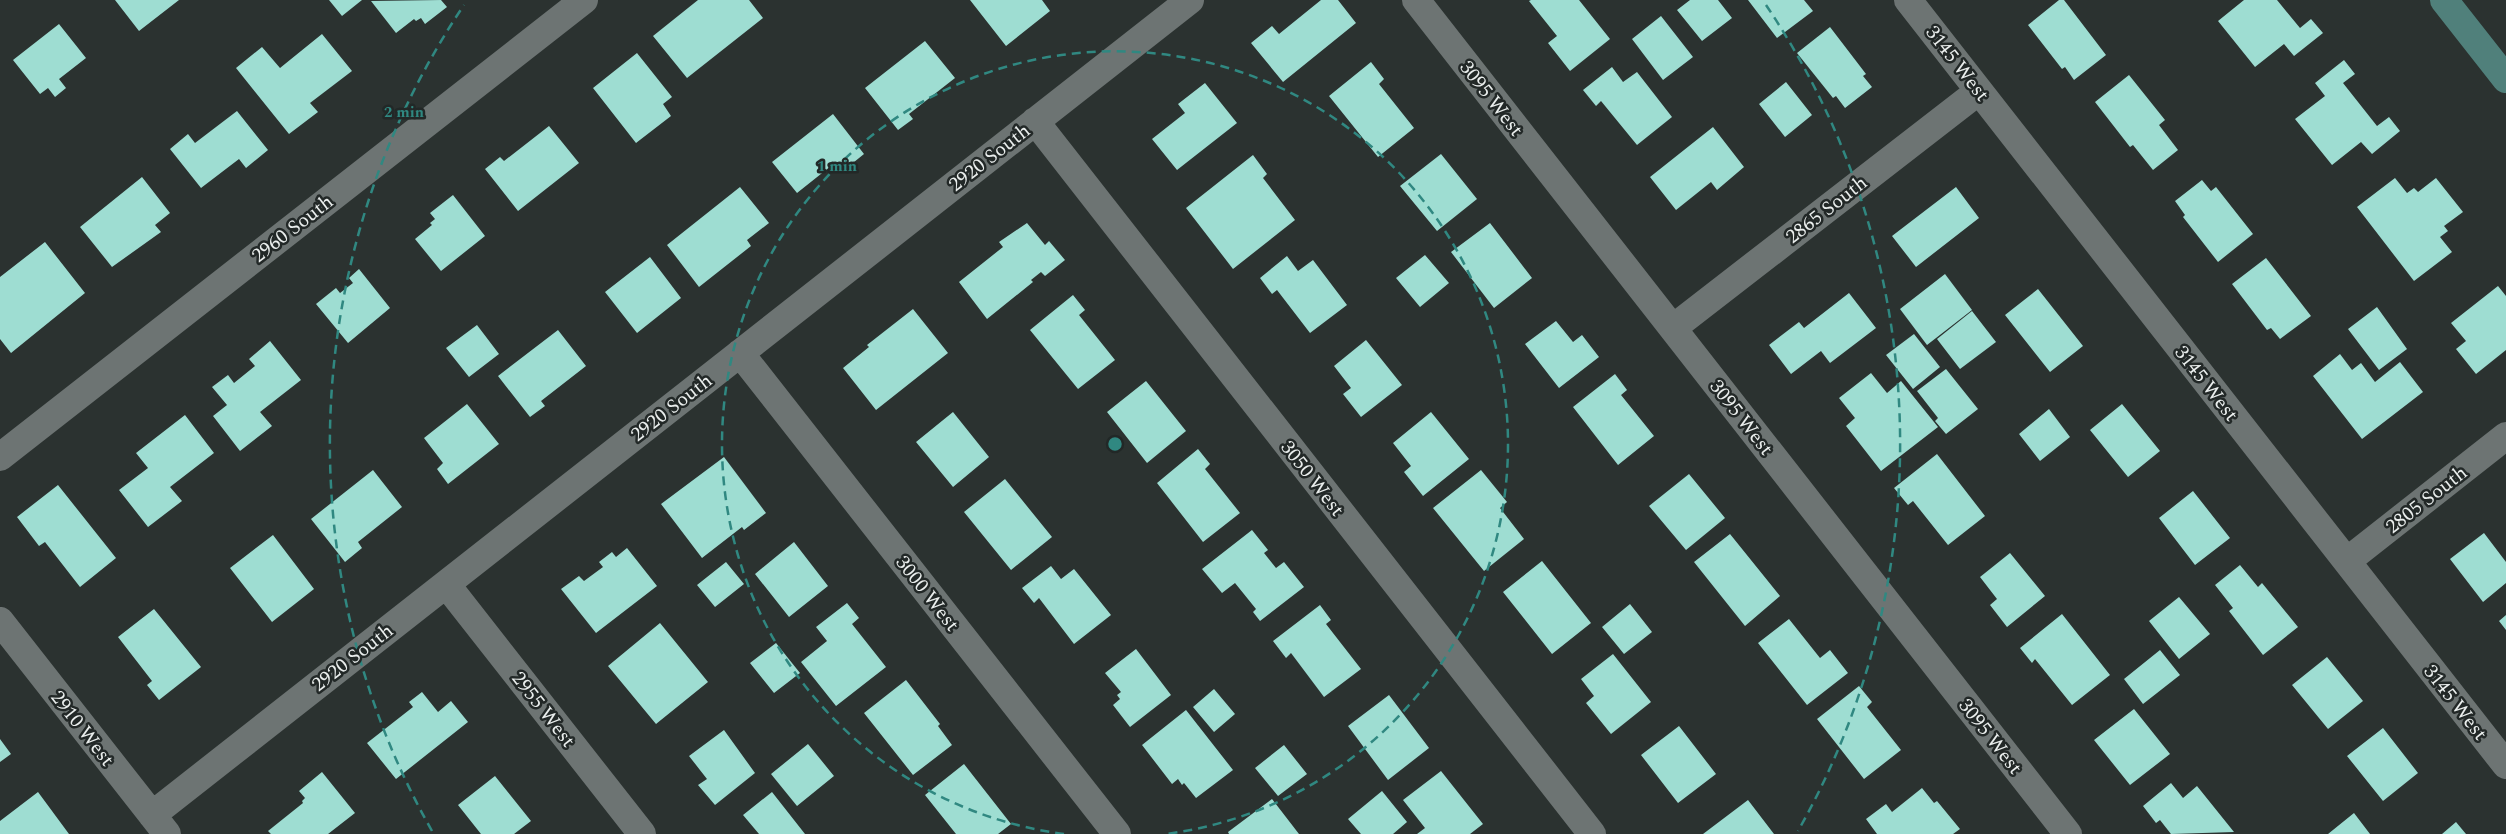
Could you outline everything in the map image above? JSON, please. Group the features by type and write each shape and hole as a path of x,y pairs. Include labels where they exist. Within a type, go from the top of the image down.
{"main road":[{"path":"2444,0 2506,79"}],"street":[{"name":"2960 South","path":"0,457 584,0"},
{"name":"2920 South","path":"159,824 446,584 1190,0"},
{"name":"3095 West","path":"1416,0 2068,834"},
{"name":"3145 West","path":"1908,0 2506,765"},
{"name":"2865 South","path":"1672,328 1979,90"},
{"name":"3050 West","path":"1035,121 1592,834"},
{"name":"3000 West","path":"740,353 1117,834"},
{"name":"2805 South","path":"2347,561 2506,436"},
{"name":"2955 West","path":"446,584 642,834"},
{"name":"2910 West","path":"0,621 159,824"}],"building":[{"path":"115,0 179,0 139,31"},
{"path":"329,0 362,0 342,16"},
{"path":"441,0 447,7 425,24 421,18 416,21 414,19 396,33 371,1"},
{"path":"698,0 749,0 763,18 687,78 653,36"},
{"path":"970,0 1042,0 1050,11 1006,46"},
{"path":"1321,0 1338,0 1356,23 1283,82 1251,43 1272,26 1279,34"},
{"path":"1579,0 1610,39 1570,71 1548,43 1557,36 1529,1"},
{"path":"1690,0 1718,0 1732,18 1702,41 1677,10"},
{"path":"1748,0 1804,0 1813,11 1777,38"},
{"path":"2059,0 2064,0 2106,55 2074,80 2065,67 2062,69 2028,25"},
{"path":"2244,0 2277,0 2300,28 2311,19 2323,33 2294,56 2284,44 2255,67 2218,21"},
{"path":"1661,16 1693,57 1663,80 1632,39"},
{"path":"59,24 86,58 59,79 66,88 55,97 48,88 40,94 13,60"},
{"path":"1830,27 1866,74 1863,76 1872,87 1845,108 1836,96 1833,98 1797,53"},
{"path":"322,34 352,71 310,103 318,112 289,134 236,68 262,47 280,68"},
{"path":"925,41 955,78 909,114 913,119 898,130 865,88"},
{"path":"637,53 672,97 663,104 671,116 636,143 593,88"},
{"path":"2344,60 2355,74 2343,83 2377,126 2389,117 2400,131 2372,154 2361,142 2332,165 2295,119 2325,96 2315,83"},
{"path":"1371,62 1384,79 1379,84 1414,128 1378,157 1329,96"},
{"path":"1612,67 1623,82 1637,72 1672,117 1637,145 1601,101 1596,106 1583,90"},
{"path":"2129,75 2165,120 2159,125 2178,150 2153,170 2133,145 2130,147 2095,102"},
{"path":"1786,82 1812,115 1785,137 1759,104"},
{"path":"1205,83 1237,123 1177,170 1152,139 1185,113 1178,104"},
{"path":"237,111 268,150 246,168 239,159 201,188 170,149 188,134 195,143"},
{"path":"833,114 864,154 843,171 836,162 797,193 772,162"},
{"path":"549,126 579,163 518,211 485,169 500,157 504,161"},
{"path":"1713,127 1744,167 1717,190 1711,182 1676,210 1650,177"},
{"path":"1441,154 1477,199 1437,231 1400,186"},
{"path":"1253,155 1267,174 1263,178 1295,220 1233,269 1186,208"},
{"path":"142,177 170,213 155,225 161,232 112,267 80,227"},
{"path":"2395,178 2407,193 2414,188 2418,192 2436,178 2463,212 2444,226 2448,231 2440,237 2452,252 2414,281 2357,207"},
{"path":"2202,180 2211,191 2216,187 2253,234 2218,262 2183,217 2185,215 2175,201"},
{"path":"740,187 769,223 747,240 751,246 699,287 667,245"},
{"path":"1956,187 1979,218 1916,267 1892,236"},
{"path":"453,195 485,236 441,271 415,239 432,225 430,223 435,219 430,213"},
{"path":"1027,223 1045,245 1049,241 1065,260 1045,276 1041,272 1031,280 1033,282 987,319 959,282 1003,247 999,242"},
{"path":"1490,223 1532,278 1494,308 1451,252"},
{"path":"45,242 85,293 11,353 0,339 0,277"},
{"path":"1425,255 1449,283 1420,307 1396,278"},
{"path":"1287,256 1298,271 1313,260 1347,305 1310,333 1277,290 1272,294 1260,278"},
{"path":"650,257 681,298 637,333 605,292"},
{"path":"2266,258 2311,316 2280,339 2271,328 2267,330 2232,284"},
{"path":"359,269 390,308 348,343 316,304 336,288 340,293 353,283 349,278"},
{"path":"1945,274 1972,310 1927,345 1900,309"},
{"path":"2498,286 2506,296 2506,350 2476,374 2456,349 2466,341 2451,323"},
{"path":"2038,289 2083,346 2050,372 2005,315"},
{"path":"1849,293 1876,328 1830,363 1821,351 1791,374 1769,345 1799,322 1804,328"},
{"path":"1073,295 1085,310 1079,315 1115,360 1078,389 1030,330"},
{"path":"2377,307 2407,349 2379,370 2348,329"},
{"path":"913,309 948,353 876,410 843,368 869,347 867,345"},
{"path":"1972,311 1996,342 1960,369 1937,339"},
{"path":"1556,321 1573,342 1582,335 1599,357 1559,388 1525,344"},
{"path":"477,325 499,354 469,377 446,348"},
{"path":"558,330 586,366 541,401 545,406 530,417 498,376"},
{"path":"1914,334 1940,367 1913,389 1886,355"},
{"path":"1366,340 1402,385 1361,417 1343,394 1351,388 1334,366"},
{"path":"270,341 301,380 260,412 272,426 240,451 213,416 227,405 212,387 228,375 234,383 255,366 249,359"},
{"path":"2340,354 2352,370 2361,363 2375,382 2400,362 2423,392 2362,439 2313,376"},
{"path":"1946,369 1978,409 1946,434 1935,421 1938,418 1917,391"},
{"path":"1871,373 1887,393 1901,381 1938,427 1881,471 1846,426 1855,418 1839,398"},
{"path":"1615,374 1627,390 1621,395 1654,436 1618,465 1573,407"},
{"path":"1146,381 1186,431 1147,463 1107,412"},
{"path":"467,404 499,444 448,484 437,469 443,463 424,438"},
{"path":"2122,404 2160,451 2128,477 2090,430"},
{"path":"2049,409 2070,437 2040,461 2019,434"},
{"path":"953,412 989,457 953,487 916,442"},
{"path":"1431,412 1469,459 1423,496 1404,472 1411,466 1393,443"},
{"path":"185,415 214,453 170,487 182,501 148,527 119,490 148,468 136,453"},
{"path":"1198,449 1210,464 1205,469 1240,513 1203,542 1157,483"},
{"path":"1937,454 1985,516 1948,545 1913,501 1908,505 1894,488"},
{"path":"724,457 766,513 744,530 742,527 702,558 661,504"},
{"path":"373,470 402,507 358,542 362,548 345,562 311,519"},
{"path":"1481,470 1507,502 1500,508 1524,539 1484,571 1433,508"},
{"path":"1689,474 1725,518 1686,550 1649,506"},
{"path":"1005,479 1052,537 1011,570 964,512"},
{"path":"58,485 116,558 80,587 45,542 39,546 17,517"},
{"path":"2193,491 2230,538 2195,565 2159,518"},
{"path":"1252,530 1268,550 1264,553 1276,568 1284,562 1304,587 1260,621 1253,612 1256,609 1235,583 1222,593 1202,569"},
{"path":"2484,533 2506,562 2506,583 2483,602 2450,559"},
{"path":"1730,534 1780,596 1745,626 1694,562"},
{"path":"273,535 314,589 272,622 230,568"},
{"path":"794,542 828,586 789,617 755,574"},
{"path":"627,548 657,586 596,633 561,589 579,576 584,581 603,567 599,562 612,552 616,557"},
{"path":"2010,553 2045,596 2007,627 1990,605 1997,599 1980,577"},
{"path":"1542,561 1591,623 1552,654 1503,592"},
{"path":"726,562 744,584 715,607 697,585"},
{"path":"2240,565 2258,587 2262,583 2298,627 2263,655 2229,611 2233,608 2215,585"},
{"path":"1051,566 1061,579 1074,569 1111,615 1074,644 1039,598 1034,603 1022,588"},
{"path":"2179,597 2210,634 2179,659 2149,621"},
{"path":"847,603 859,618 852,624 886,667 836,706 801,662 827,641 816,627"},
{"path":"1630,604 1652,632 1624,654 1602,627"},
{"path":"1320,605 1331,620 1326,624 1361,669 1324,697 1291,653 1286,658 1273,641"},
{"path":"154,609 201,667 159,700 147,685 152,681 118,637"},
{"path":"2062,614 2110,675 2072,705 2035,659 2032,663 2020,648"},
{"path":"2506,615 2506,630 2499,621"},
{"path":"1789,619 1820,658 1830,650 1848,673 1807,705 1758,643"},
{"path":"660,623 708,682 656,724 608,666"},
{"path":"776,643 800,673 774,693 750,663"},
{"path":"1136,649 1171,695 1130,727 1113,705 1120,699 1117,695 1121,692 1105,673"},
{"path":"2160,650 2180,675 2143,704 2124,679"},
{"path":"1613,654 1651,702 1611,734 1586,703 1594,696 1581,679"},
{"path":"2327,657 2363,701 2328,729 2292,685"},
{"path":"906,680 940,724 938,726 952,745 913,775 864,713"},
{"path":"1859,686 1872,702 1867,707 1901,750 1864,779 1817,719"},
{"path":"1214,689 1235,714 1214,732 1193,707"},
{"path":"422,692 438,712 451,701 468,722 396,779 367,743 413,707 409,702"},
{"path":"1389,695 1429,748 1388,780 1348,726"},
{"path":"2134,709 2170,754 2130,785 2094,740"},
{"path":"1186,710 1233,770 1196,798 1184,783 1182,785 1178,779 1172,784 1142,745"},
{"path":"1679,726 1716,774 1678,803 1641,755"},
{"path":"2383,728 2418,773 2383,801 2347,756"},
{"path":"724,730 755,773 715,805 698,785 707,779 689,756"},
{"path":"0,739 11,754 0,762"},
{"path":"808,744 834,776 797,806 771,774"},
{"path":"1284,745 1307,774 1278,796 1255,768"},
{"path":"964,764 1011,824 998,834 956,834 925,795"},
{"path":"1441,771 1483,824 1470,834 1417,834 1425,828 1403,800"},
{"path":"322,772 355,813 328,834 271,834 268,831 303,803 302,801 305,798 299,791"},
{"path":"495,776 531,821 514,834 481,834 458,805"},
{"path":"2171,783 2183,798 2197,786 2234,832 2171,834 2160,820 2156,823 2143,806"},
{"path":"1922,788 1934,803 1937,801 1960,829 1953,834 1877,834 1866,819 1886,804 1892,812"},
{"path":"1382,791 1407,822 1393,834 1361,834 1348,819"},
{"path":"38,792 69,834 0,834 0,821"},
{"path":"772,792 805,834 759,834 743,815"},
{"path":"1272,799 1299,834 1229,834 1228,832"},
{"path":"1748,800 1774,834 1703,834"},
{"path":"2354,813 2370,834 2328,834"},
{"path":"2456,822 2466,834 2442,834"}]}
